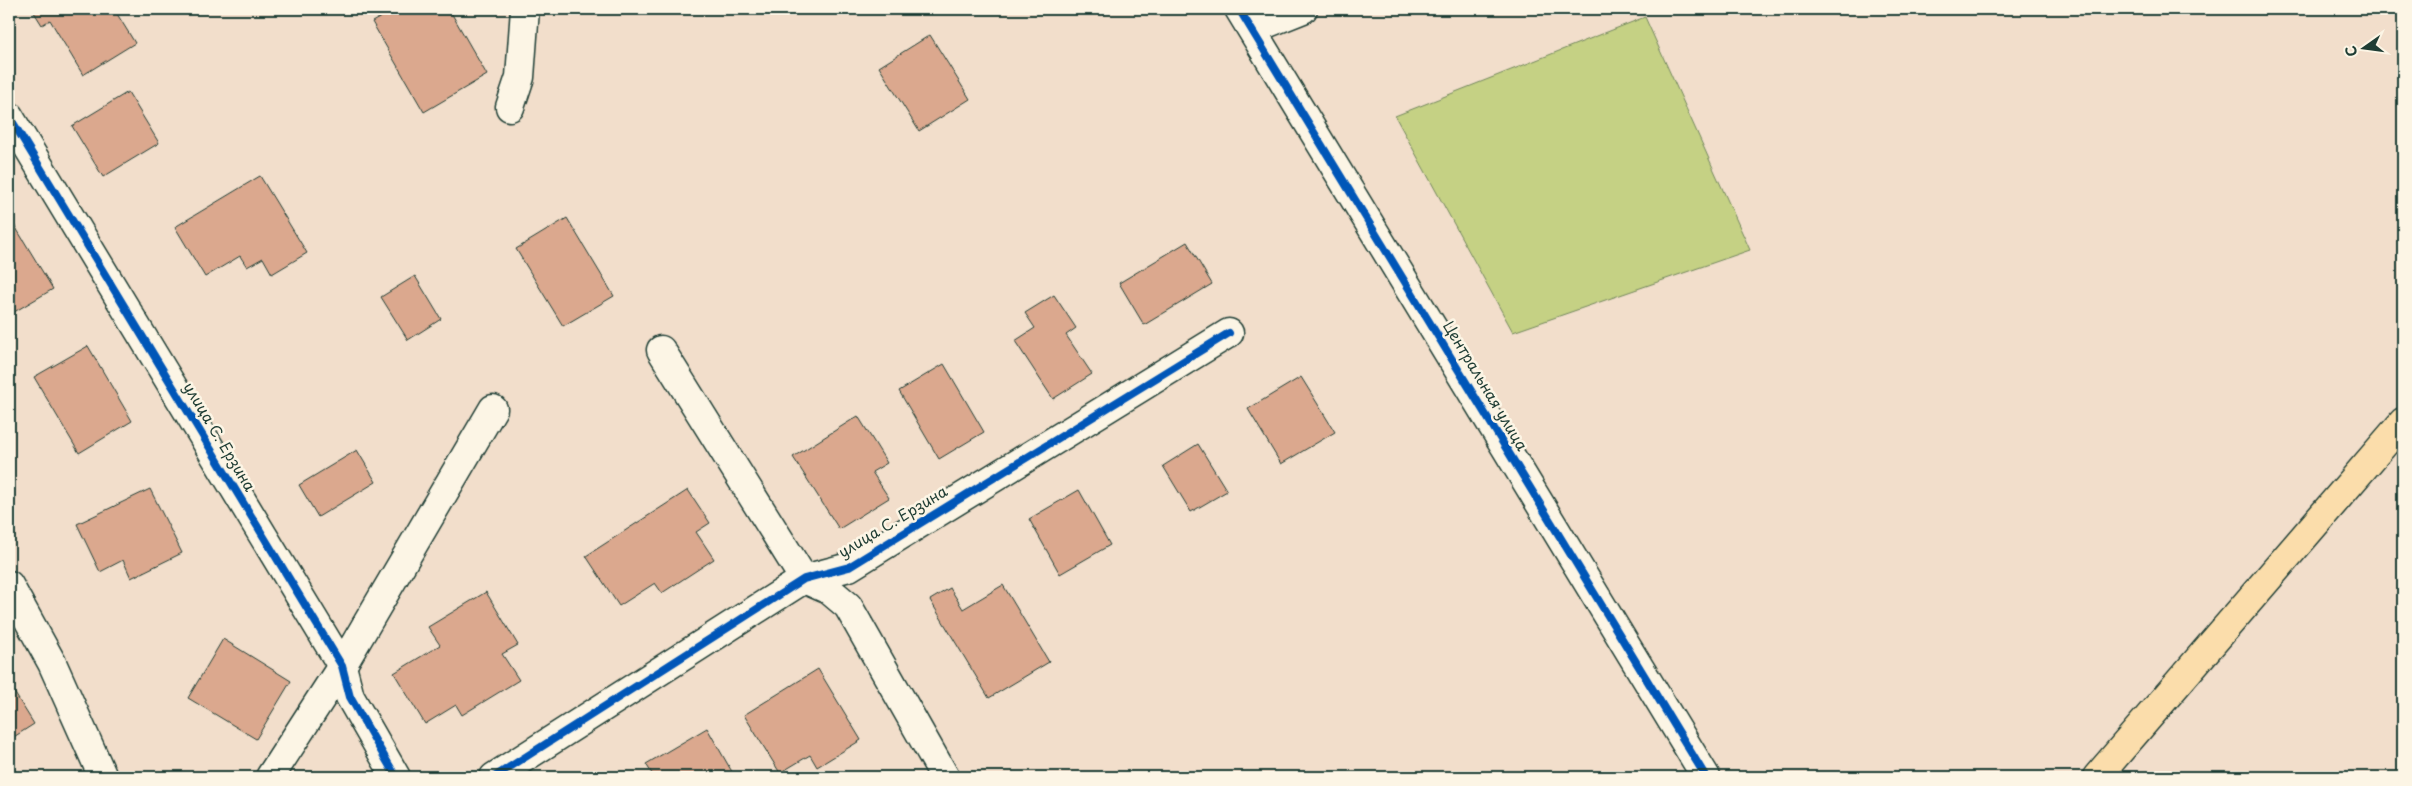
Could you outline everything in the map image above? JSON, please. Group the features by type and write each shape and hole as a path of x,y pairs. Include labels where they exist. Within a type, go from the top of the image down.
{"main road":[{"path":"2097,777 2403,422"}],"street":[{"path":"510,107 520,77 525,9"},
{"path":"1246,19 1303,9"},
{"name":"Центральная улица","path":"1246,19 1706,777"},
{"name":"улица С. Ерзина","path":"9,116 342,666 350,697 396,777"},
{"name":"улица С. Ерзина","path":"494,777 804,578 849,567 1229,333"},
{"path":"661,350 804,578 829,590 848,606 945,777"},
{"path":"270,777 342,666 493,409"},
{"path":"9,585 52,663 103,777"}],"green space":[{"path":"1645,17 1750,250 1513,332 1395,116"}],"building":[{"path":"32,9 114,9 135,43 83,75 50,20 42,25"},
{"path":"395,9 449,9 487,75 424,112 372,22"},
{"path":"930,35 970,99 919,131 879,67"},
{"path":"128,92 159,143 103,177 72,126"},
{"path":"260,176 307,253 272,274 263,258 247,267 240,256 205,277 175,227"},
{"path":"9,218 53,289 9,315"},
{"path":"567,218 614,296 563,326 516,249"},
{"path":"1187,242 1212,284 1144,325 1119,283"},
{"path":"415,276 441,319 408,340 381,297"},
{"path":"1054,295 1076,328 1066,335 1092,374 1053,399 1015,341 1035,328 1025,313"},
{"path":"88,346 132,421 79,453 34,377"},
{"path":"944,364 984,432 939,459 899,391"},
{"path":"1301,377 1335,432 1281,464 1248,409"},
{"path":"858,416 887,463 872,472 889,498 839,529 793,457"},
{"path":"1198,444 1227,491 1191,512 1163,466"},
{"path":"357,450 376,482 318,517 299,485"},
{"path":"150,489 182,553 131,578 123,560 100,572 77,524"},
{"path":"688,490 710,523 696,532 714,559 662,593 655,583 619,606 586,556"},
{"path":"1079,490 1110,545 1060,574 1029,519"},
{"path":"1003,585 1049,662 989,698 930,600 950,588 963,609"},
{"path":"486,592 518,645 502,654 519,680 462,715 456,705 425,724 394,673 440,645 428,627"},
{"path":"223,639 291,681 256,739 188,698"},
{"path":"818,669 861,740 817,767 810,755 780,773 744,715"},
{"path":"9,684 34,724 9,740"},
{"path":"707,728 735,777 654,777 646,764"}],"cycle path":[{"path":"1239,9 1706,777"},
{"path":"9,116 342,666 350,697 396,777"},
{"path":"494,777 804,579 849,567 1229,333"}]}
